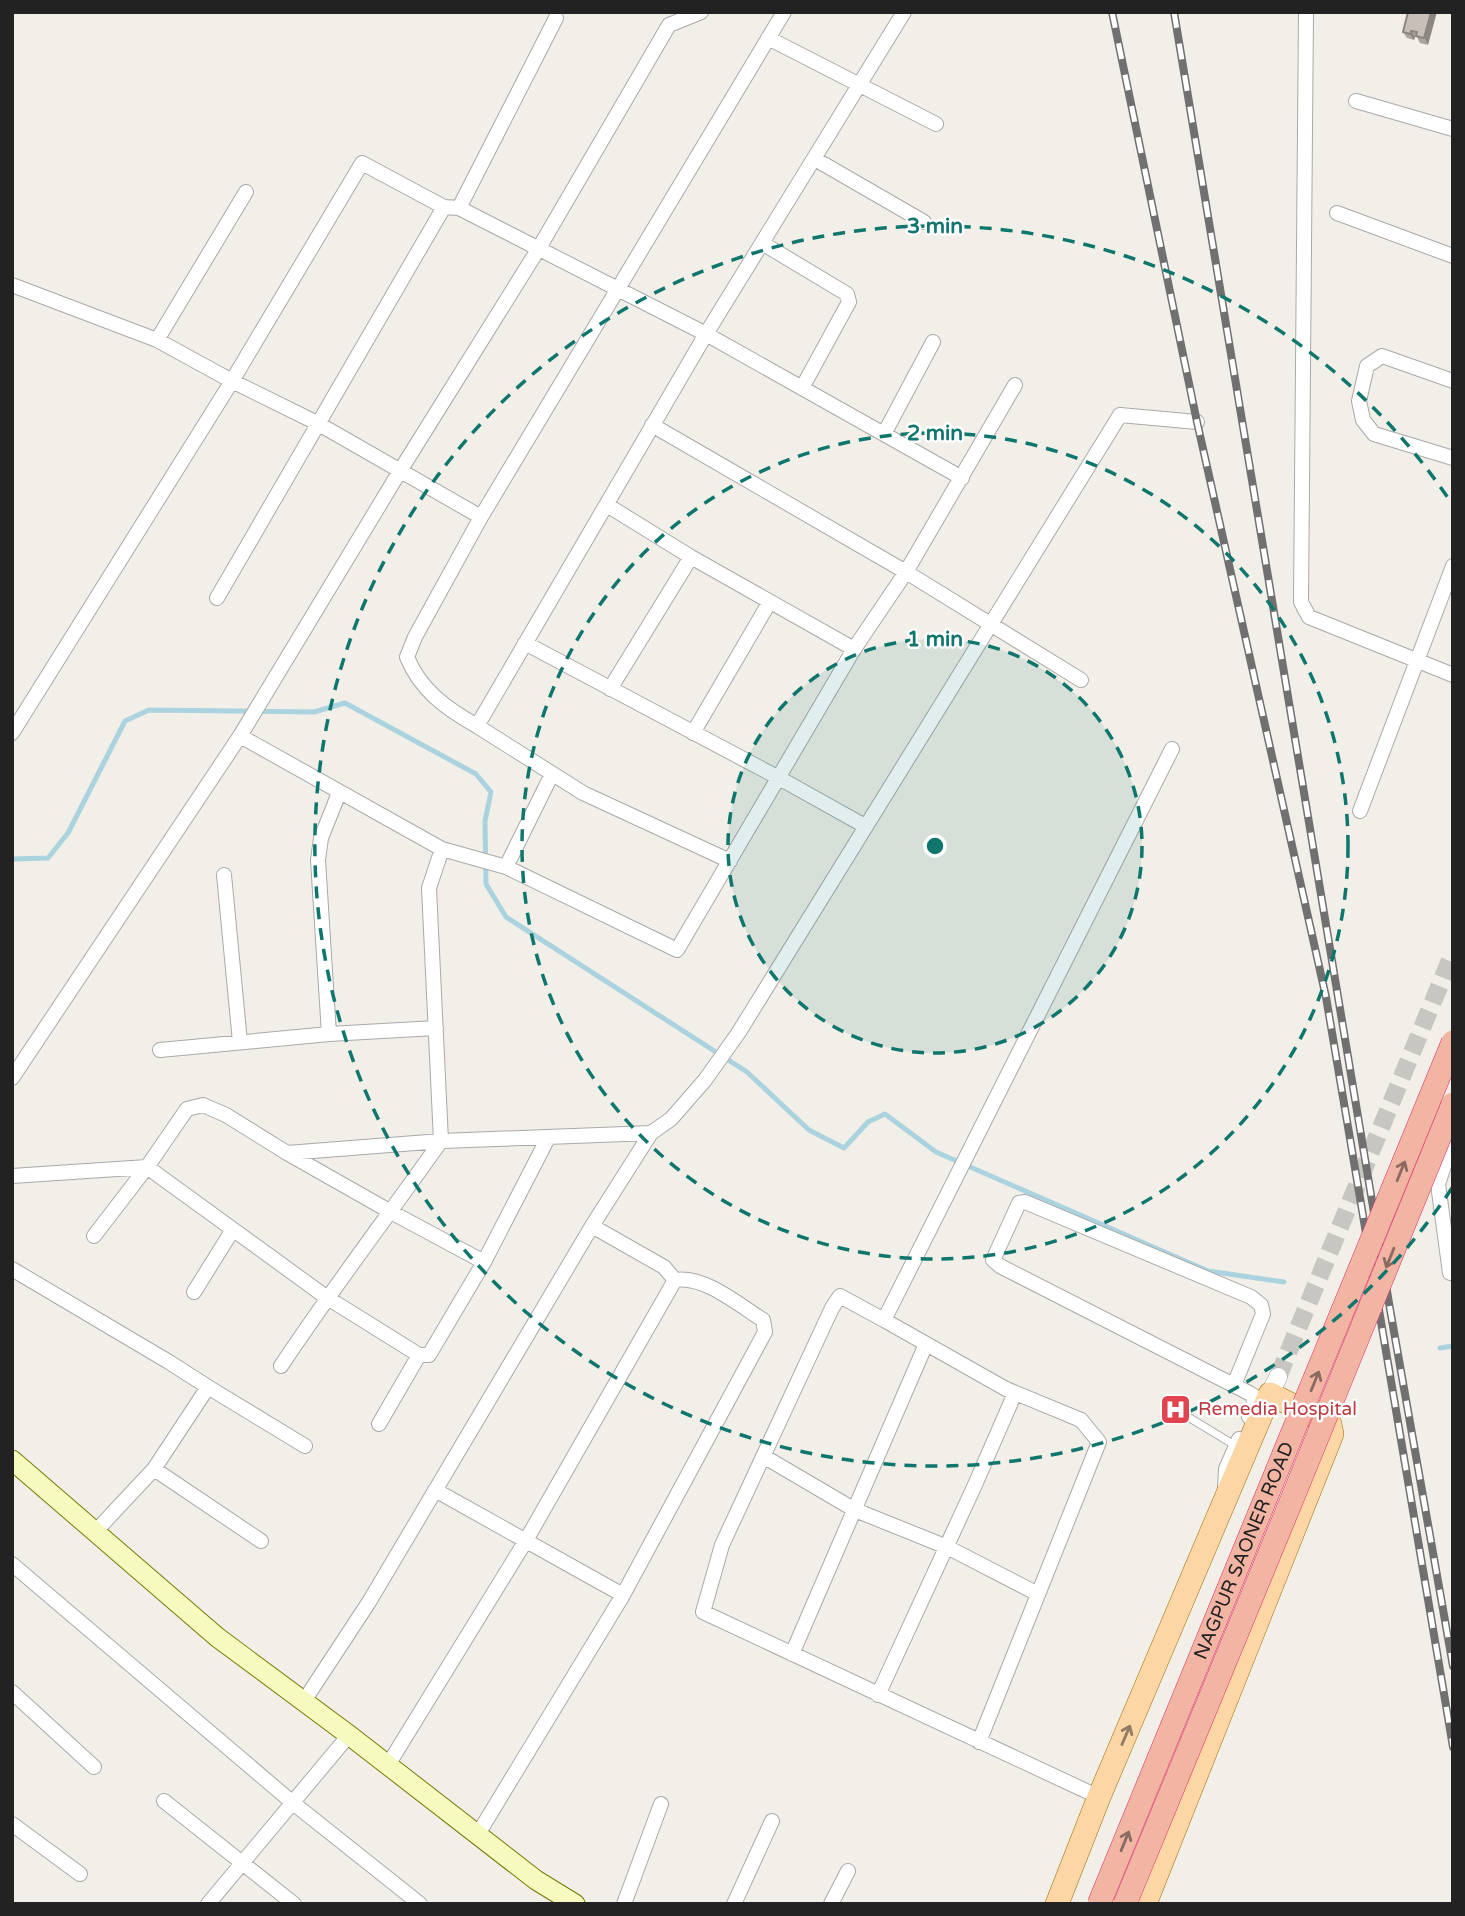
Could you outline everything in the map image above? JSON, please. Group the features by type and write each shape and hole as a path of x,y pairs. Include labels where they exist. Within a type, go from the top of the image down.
{"highway":[{"name":"NAGPUR SAONER ROAD","path":"1099,1904 1453,1042"},
{"name":"NAGPUR SAONER ROAD","path":"1125,1904 1453,1104"}],"main road":[{"path":"1057,1904 1099,1797 1274,1385 1330,1424 1332,1434 1144,1904"},
{"path":"12,1460 217,1637 536,1880 575,1904"}],"street":[{"path":"12,1078 240,736 539,248 669,24 701,12"},
{"path":"730,861 583,793 444,707 414,673 407,657 415,637 481,517 784,12"},
{"path":"477,726 706,334 904,12"},
{"path":"1306,12 1301,602 1308,617 1453,675"},
{"path":"217,598 317,423 452,207 556,18"},
{"path":"768,38 936,124"},
{"path":"1356,101 1453,129"},
{"path":"815,159 924,222"},
{"path":"12,733 232,381 362,163 539,248 706,334 962,478"},
{"path":"157,340 246,192"},
{"path":"1337,213 1453,256"},
{"path":"762,243 846,294 849,302 802,388"},
{"path":"12,285 157,340 317,423 481,517"},
{"path":"884,434 933,342"},
{"path":"1453,381 1382,356 1367,366 1359,401 1363,420 1374,434 1453,458"},
{"path":"240,736 442,849 506,867 677,950 854,649 906,572 1015,385"},
{"path":"304,1701 369,1602 592,1227 651,1133 671,1119 705,1080 739,1032 1120,415 1197,422"},
{"path":"652,425 906,572 1081,680"},
{"path":"607,505 769,603 854,649"},
{"path":"610,690 691,557"},
{"path":"1360,811 1453,566"},
{"path":"693,733 769,603"},
{"path":"525,643 865,826"},
{"path":"884,1321 1172,749"},
{"path":"506,867 552,774"},
{"path":"329,1034 318,860 321,838 339,793"},
{"path":"281,1366 326,1297 441,1141 429,888 442,849"},
{"path":"224,875 240,1042"},
{"path":"160,1050 329,1034 436,1028"},
{"path":"94,1236 187,1109 203,1105 226,1115 287,1153 484,1262"},
{"path":"287,1153 441,1141 651,1133"},
{"path":"12,1176 147,1167 326,1297 419,1355 429,1354 484,1262 548,1138"},
{"path":"1450,1273 1438,1184 1453,1138"},
{"path":"1225,1501 1226,1469 1255,1400 1254,1396 1000,1266 993,1260 1019,1203 1026,1202 1239,1292 1261,1305 1263,1314 1234,1385"},
{"path":"592,1227 664,1267 675,1280"},
{"path":"194,1292 232,1231"},
{"path":"12,1269 305,1446"},
{"path":"388,1765 525,1542 675,1280 686,1278 699,1281 763,1320 765,1332 622,1595 478,1834"},
{"path":"979,1742 1099,1442 1081,1420 1015,1393 839,1296 722,1545 703,1612 878,1695 979,1742 1099,1797"},
{"path":"792,1654 926,1344"},
{"path":"379,1424 419,1355"},
{"path":"95,1532 154,1469 208,1387"},
{"path":"878,1695 1015,1393"},
{"path":"763,1456 855,1510 947,1547 1038,1594"},
{"path":"154,1469 261,1541"},
{"path":"435,1490 622,1595"},
{"path":"12,1564 293,1802 420,1904"},
{"path":"12,1692 94,1767"},
{"path":"208,1904 349,1735"},
{"path":"164,1801 295,1904"},
{"path":"624,1904 661,1804"},
{"path":"734,1904 772,1821"},
{"path":"12,1824 80,1874"},
{"path":"831,1904 848,1871"}],"lane":[{"path":"1175,1409 1236,1446"}],"building":[{"path":"1408,12 1431,12 1424,38 1416,36 1417,32 1403,32"}],"waterway":[{"path":"12,859 48,858 68,833 125,721 149,710 314,712 345,703 476,774 491,792 485,821 486,884 506,917 747,1072 809,1130 844,1148 868,1122 885,1114 936,1152 1208,1271 1284,1282"},
{"path":"1440,1348 1453,1346"}],"tunnel":[{"path":"1278,1377 1453,953"}],"railway":[{"path":"1112,12 1197,422 1326,997 1453,1747"},
{"path":"1174,12 1390,1309 1453,1666"}],"place":[{"name":"Remedia Hospital","path":"1175,1409"}]}
